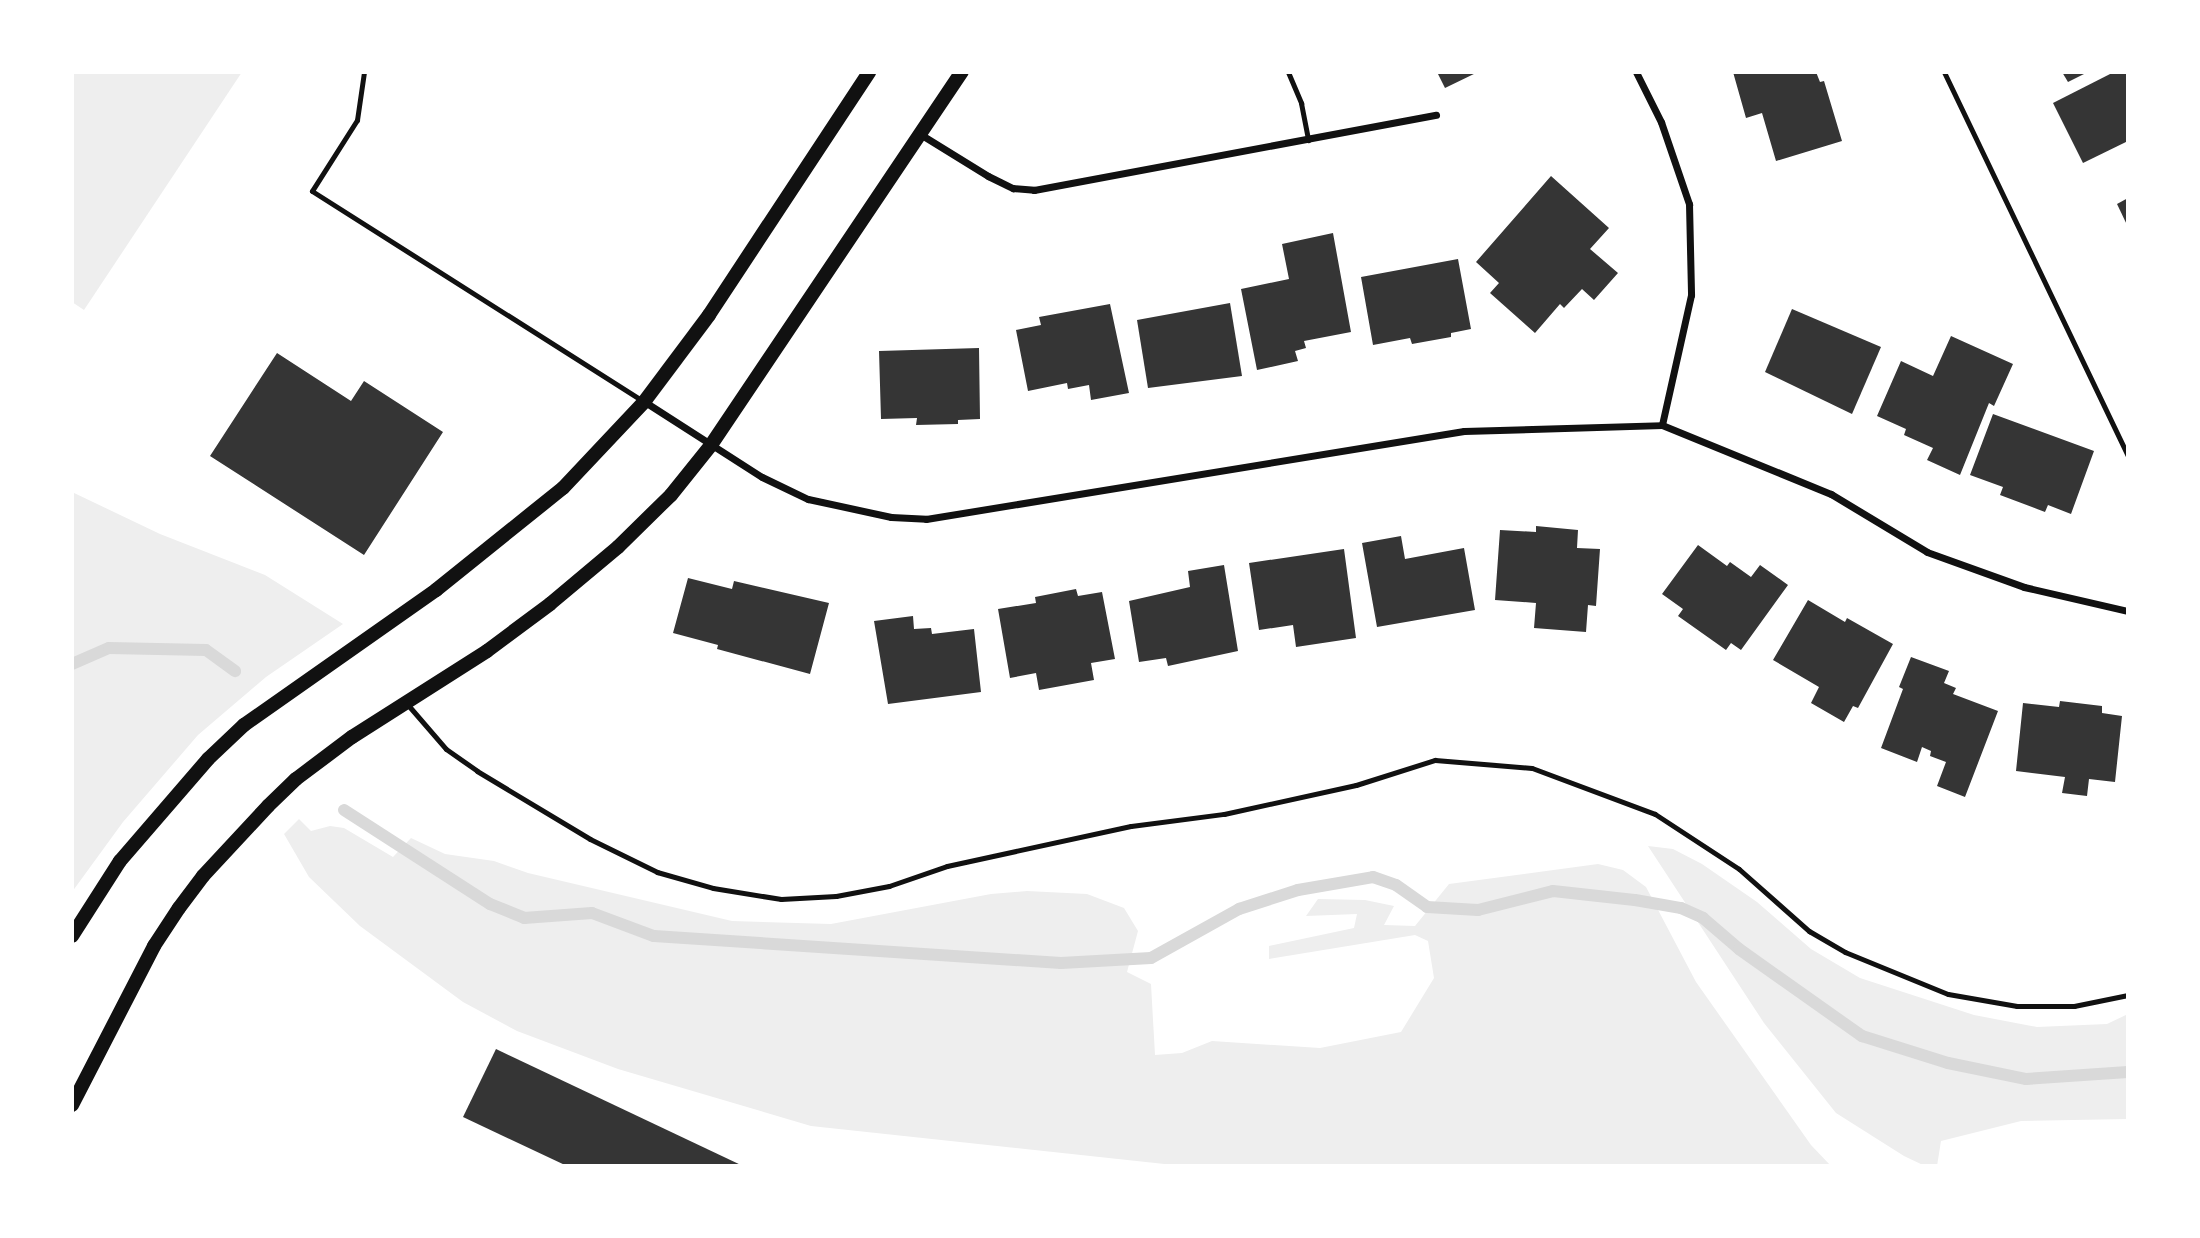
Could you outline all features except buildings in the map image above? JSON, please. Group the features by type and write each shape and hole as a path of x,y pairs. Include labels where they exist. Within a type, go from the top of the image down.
{"main road":[{"path":"73,932 146,827 244,725 436,590 552,497 644,402 709,315 869,72"},
{"path":"72,1105 153,946 203,876 296,779 352,737 487,651 550,604 608,555 671,495 711,445 962,72"}],"street":[{"path":"1636,72 1661,122 1689,205 1691,295 1662,425"},
{"path":"920,134 988,176 1013,188 1034,190 1436,115"},
{"path":"644,402 762,477 808,499 891,517 926,519 1464,431 1662,425 1831,494 1927,552 2024,587 2128,611"}],"lane":[{"path":"364,72 357,120 312,191 644,402"},
{"path":"1288,72 1301,103 1308,140"},
{"path":"1944,72 2128,456"},
{"path":"406,702 446,749 477,771 590,839 657,872 713,888 781,899 836,896 889,886 947,866 1104,832 1224,814 1356,785 1435,760 1532,768 1655,814 1739,869 1809,931 1845,952 1948,994 2017,1006 2074,1006 2128,995"}],"shaded area":[{"path":"72,72 242,72 84,310 72,302"},
{"path":"72,492 160,534 265,575 343,624 266,677 198,735 123,822 72,892"},
{"path":"299,819 311,831 330,826 344,828 393,857 411,838 445,854 494,861 528,873 732,921 831,924 991,894 1027,891 1087,894 1124,908 1138,931 1127,972 1151,984 1155,1055 1182,1053 1212,1041 1320,1048 1401,1032 1434,978 1428,941 1415,935 1269,959 1269,946 1354,928 1357,914 1306,916 1318,899 1365,900 1394,906 1384,925 1415,926 1449,884 1598,864 1623,870 1646,887 1696,982 1811,1145 1831,1166 1183,1166 811,1126 618,1069 517,1031 463,1002 360,926 309,877 284,834"},
{"path":"1648,846 1673,849 1702,864 1757,902 1811,949 1860,978 1974,1015 2037,1027 2107,1024 2128,1014 2128,1119 2021,1121 1941,1141 1937,1166 1925,1166 1904,1156 1836,1113 1764,1023"}],"waterway":[{"path":"72,664 109,648 206,650 235,671"},
{"path":"344,810 490,904 524,918 592,913 654,936 1061,963 1151,958 1239,909 1298,890 1373,877 1396,885 1427,907 1478,910 1553,891 1635,900 1681,908 1703,918 1739,949 1862,1036 1948,1063 2026,1079 2128,1072"}]}
